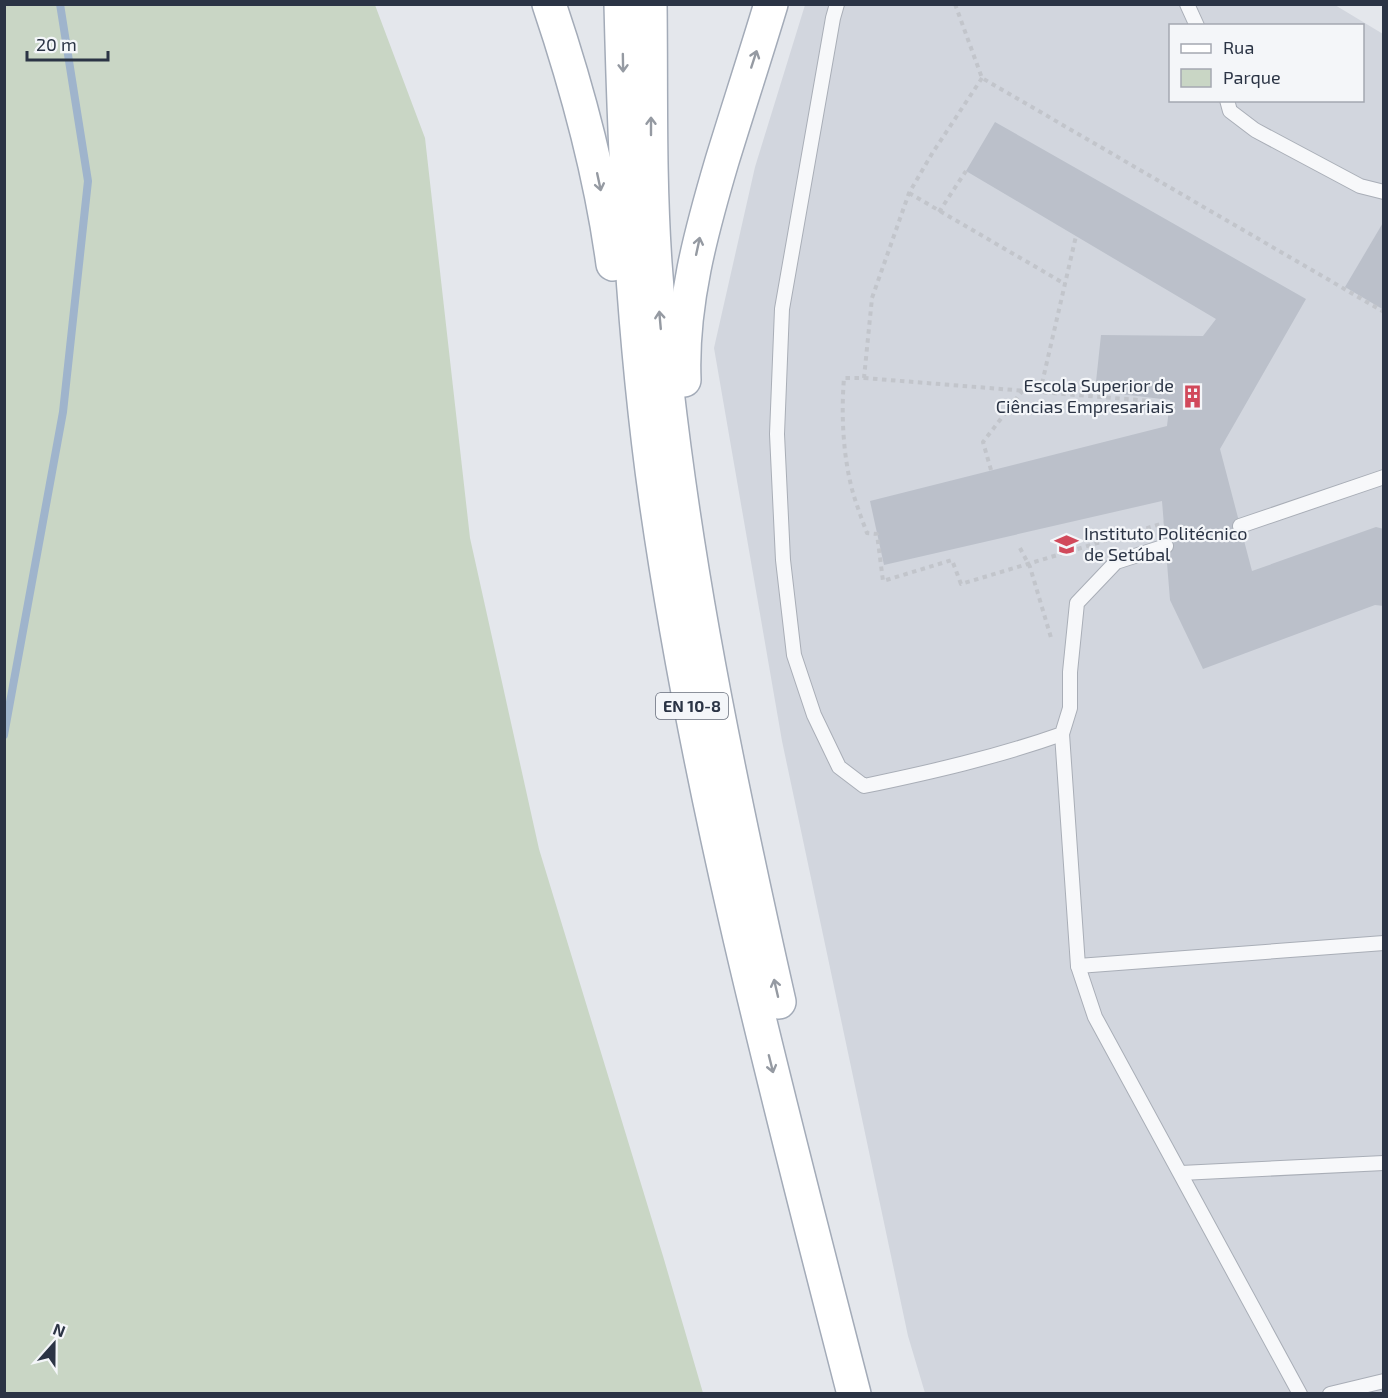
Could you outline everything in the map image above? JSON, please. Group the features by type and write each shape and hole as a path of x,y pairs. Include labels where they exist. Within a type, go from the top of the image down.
{"main road":[{"path":"549,4 573,76 600,185 617,294 643,509 668,665 701,806 761,1024"},
{"name":"EN 10-8","path":"621,4 632,266 642,386 656,499 696,732 761,1024 854,1394"},
{"name":"EN 10-8","path":"650,4 655,261 672,432 686,536 703,636 767,948 865,1394"},
{"path":"767,948 712,624 690,457 683,370 689,294 701,231 771,4"}],"lane":[{"path":"837,4 782,309 777,434 783,560 794,655 814,715 839,767 864,786 941,770 1020,749 1062,734"},
{"path":"1187,4 1196,24"},
{"path":"1228,102 1230,111 1255,130 1359,186 1383,192"},
{"path":"1240,526 1383,477"},
{"path":"1166,546 1116,562 1077,603 1072,654 1071,708 1062,734 1078,966 1095,1017 1300,1394"},
{"path":"1078,966 1383,944"},
{"path":"1181,1173 1383,1163"},
{"path":"1330,1394 1383,1381"}],"path":[{"path":"955,4 982,78 1383,312"},
{"path":"864,378 873,298 909,193 982,78"},
{"path":"939,212 966,171"},
{"path":"909,193 1065,284"},
{"path":"1040,392 1076,236"},
{"path":"1151,401 844,378 842,403 845,451 853,492 867,532 877,534 884,580 952,560 961,584 1164,523"},
{"path":"991,470 983,441 1023,390"},
{"path":"1020,548 1028,564 1056,656 1072,654"}],"shaded area":[{"name":"Instituto Politécnico de Setúbal","path":"805,5 1335,5 1383,34 1383,1393 925,1393 908,1336 782,741 714,348 755,167"}],"green space":[{"path":"5,4 375,5 425,138 470,538 539,849 703,1393 5,1393"}],"building":[{"name":"Escola Superior de Ciências Empresariais","path":"995,122 1306,299 1220,449 1252,571 1376,527 1384,529 1384,606 1375,605 1203,669 1170,600 1162,501 884,565 870,501 1167,426 1170,400 1095,391 1101,335 1203,336 1216,319 966,171"},
{"path":"1384,221 1384,310 1345,287"}],"waterway":[{"path":"4,735 63,412 88,181 60,4"}],"place":[{"name":"Escola Superior de Ciências Empresariais","path":"1192,396"},
{"name":"Instituto Politécnico de Setúbal","path":"1066,544"}]}
